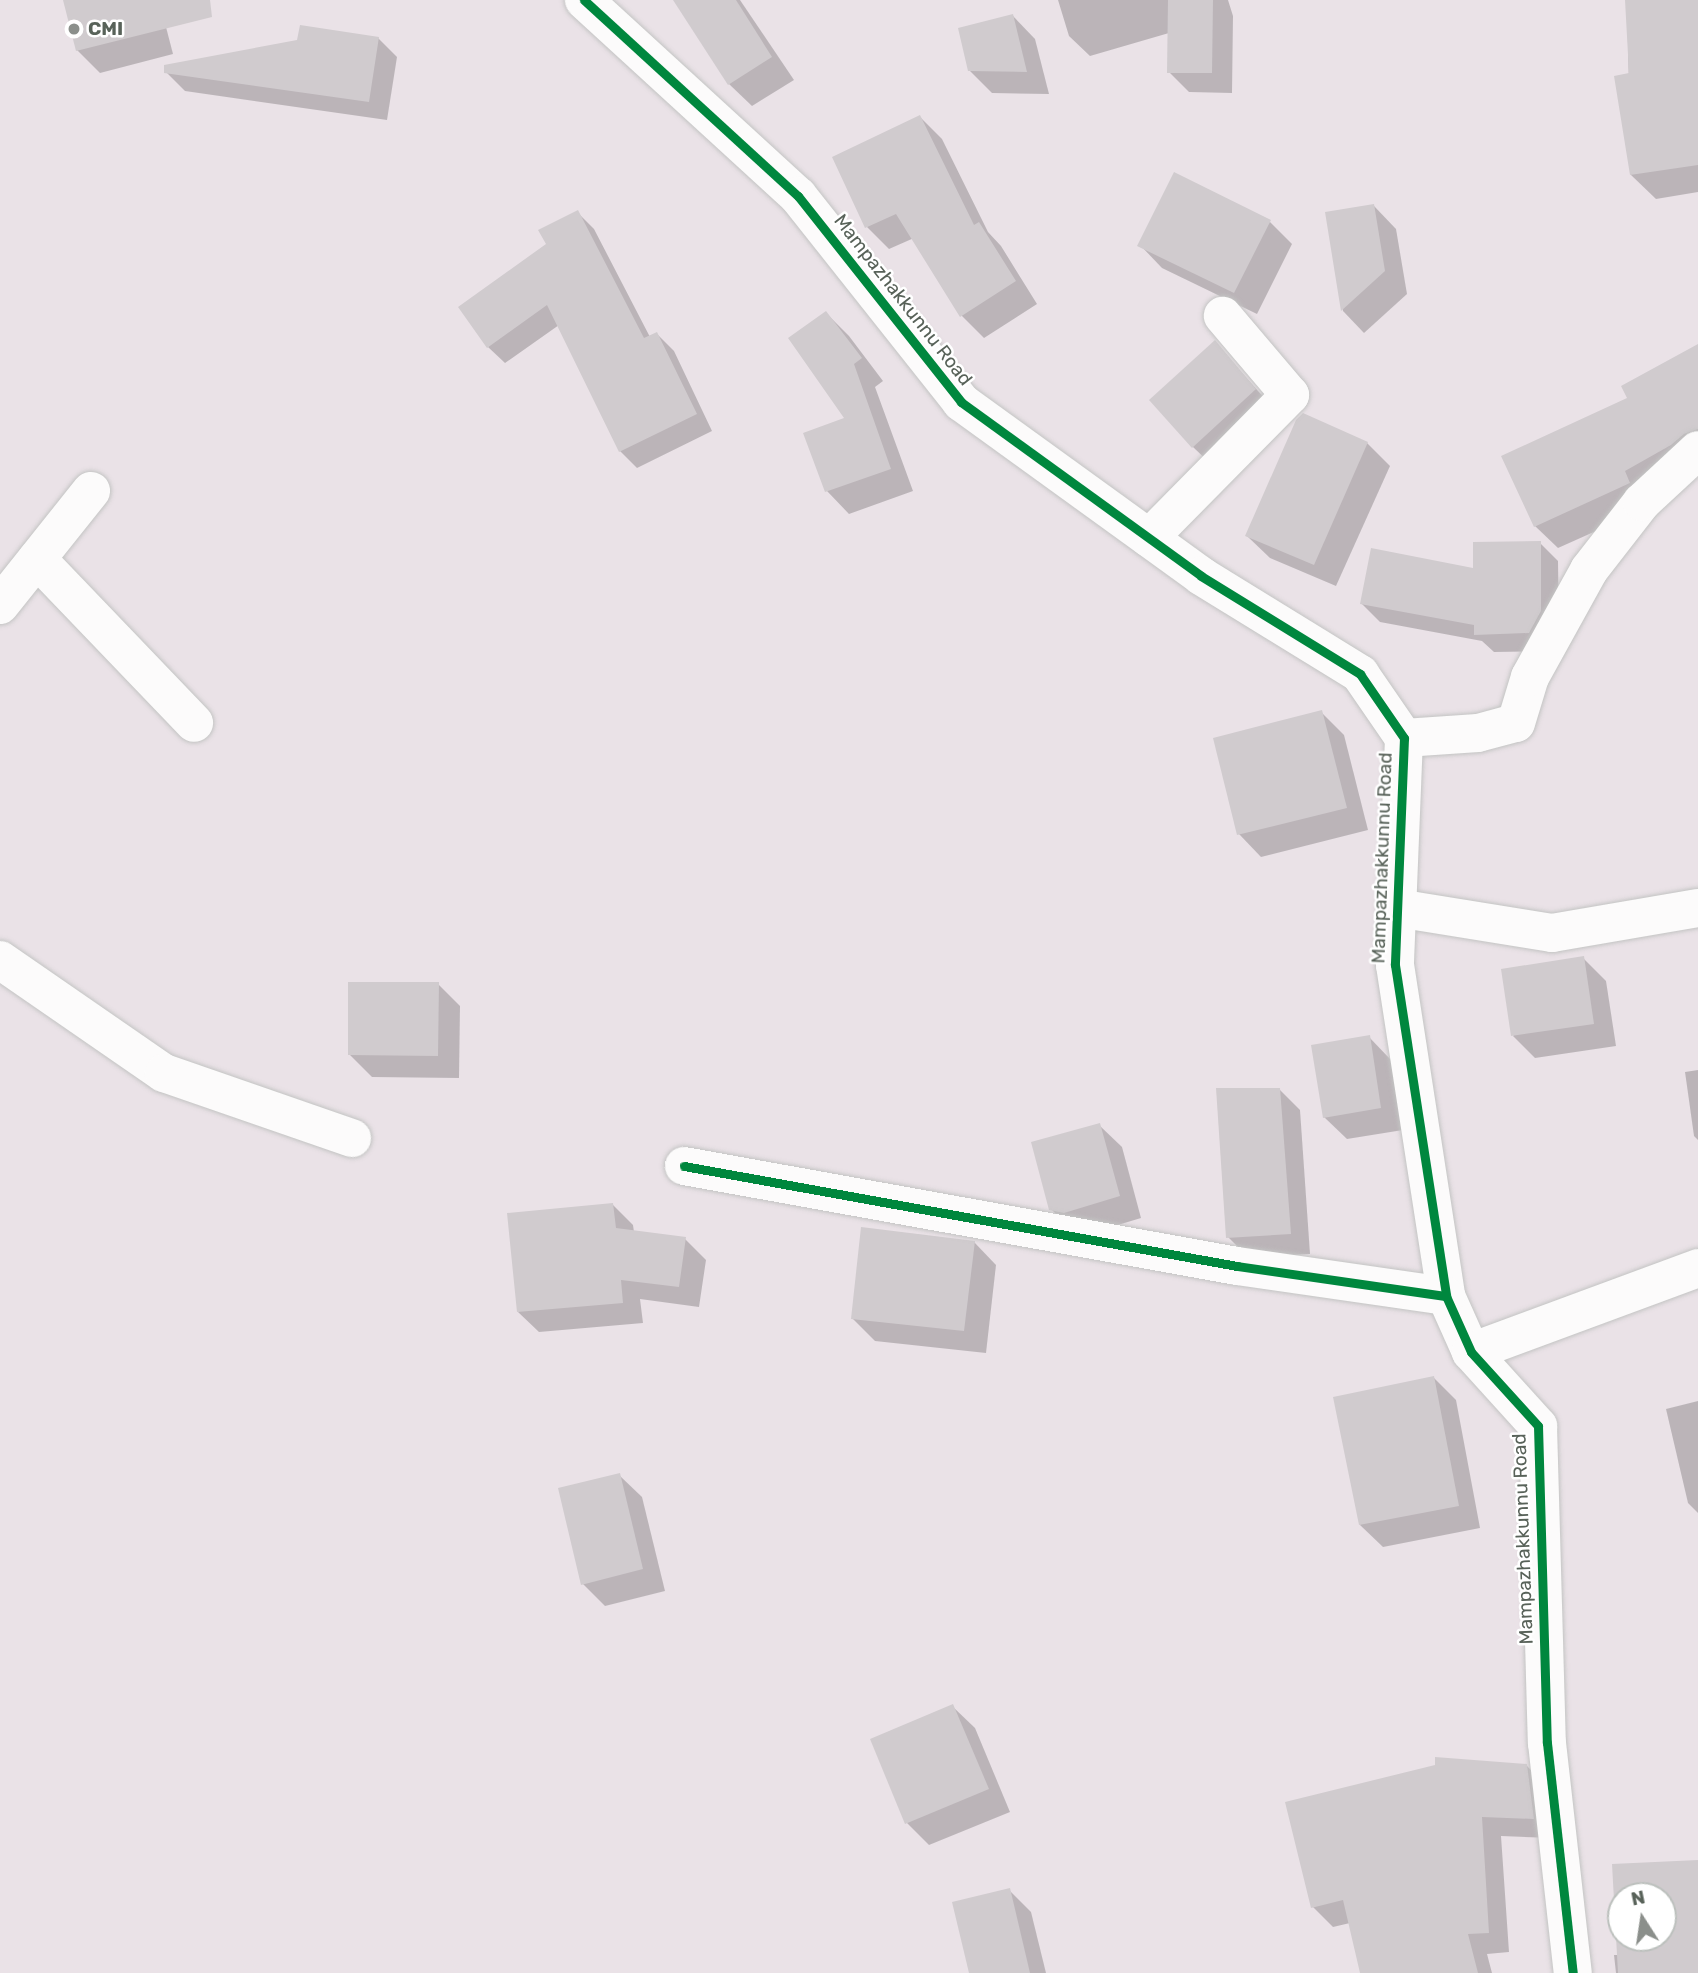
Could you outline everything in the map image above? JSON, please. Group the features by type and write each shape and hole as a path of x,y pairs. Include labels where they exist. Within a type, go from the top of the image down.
{"street":[{"name":"Mampazhakkunnu Road","path":"584,0 798,196 961,402 1201,576 1360,674 1404,738 1395,965 1446,1296 1471,1352 1538,1426 1547,1743 1573,1973"},
{"path":"1149,538 1290,395 1223,316"},
{"path":"1404,738 1478,733 1516,723 1530,677 1589,570 1642,502 1698,450"},
{"path":"0,605 91,491"},
{"path":"37,559 194,723"},
{"path":"1397,908 1552,933 1698,908"},
{"path":"0,960 164,1073 352,1138"},
{"path":"684,1166 1237,1266 1446,1296"},
{"path":"1471,1352 1698,1268"}],"building":[{"path":"63,0 210,0 212,17 76,51"},
{"path":"673,0 736,0 772,57 728,85"},
{"path":"1168,0 1213,0 1212,73 1167,73"},
{"path":"1625,0 1698,0 1698,165 1630,175 1614,76 1629,73"},
{"path":"1013,14 1027,72 968,71 958,28"},
{"path":"300,25 379,37 369,102 164,73 164,65 297,40"},
{"path":"920,115 974,225 979,222 1016,281 960,317 896,214 865,228 832,157"},
{"path":"1174,172 1271,220 1234,293 1137,246"},
{"path":"1374,204 1385,271 1341,311 1325,212"},
{"path":"578,210 644,338 657,332 697,414 619,452 547,305 487,348 458,307 546,244 538,230"},
{"path":"826,311 862,358 854,364 891,469 825,492 803,433 844,418 788,338"},
{"path":"1215,340 1256,389 1192,448 1149,400"},
{"path":"1698,344 1698,429 1684,434 1671,445 1625,471 1630,483 1534,527 1501,456 1627,398 1621,386"},
{"path":"1303,413 1368,442 1314,565 1245,536 1296,420"},
{"path":"1541,541 1541,611 1529,633 1474,635 1474,625 1360,604 1371,548 1473,568 1473,542"},
{"path":"1322,710 1347,808 1237,835 1213,738"},
{"path":"1584,956 1594,1024 1511,1036 1501,969"},
{"path":"348,982 439,982 438,1056 348,1055"},
{"path":"1370,1035 1381,1108 1323,1118 1311,1045"},
{"path":"1216,1088 1280,1088 1291,1234 1226,1238"},
{"path":"1100,1123 1120,1196 1064,1213 1049,1210 1031,1142"},
{"path":"613,1203 616,1228 686,1237 679,1287 621,1280 623,1303 517,1312 507,1213"},
{"path":"861,1227 975,1241 964,1331 851,1319"},
{"path":"1434,1376 1459,1506 1359,1525 1333,1397"},
{"path":"620,1473 643,1569 581,1585 558,1488"},
{"path":"953,1704 989,1789 905,1824 870,1739"},
{"path":"1435,1757 1527,1764 1534,1819 1482,1817 1489,1933 1468,1934 1478,1973 1360,1973 1343,1900 1311,1908 1285,1802 1435,1765"},
{"path":"1698,1860 1698,1973 1618,1973 1617,1952 1677,1952 1677,1882 1613,1882 1612,1864"},
{"path":"1010,1888 1030,1973 969,1973 952,1902"}],"cycle path":[{"path":"584,0 798,196 961,402 1201,576 1360,674 1404,738 1395,965 1446,1296 1471,1352 1538,1426 1547,1743 1573,1973"},
{"path":"684,1166 1237,1266 1446,1296"}],"place":[{"name":"CMI","path":"74,29"}]}
